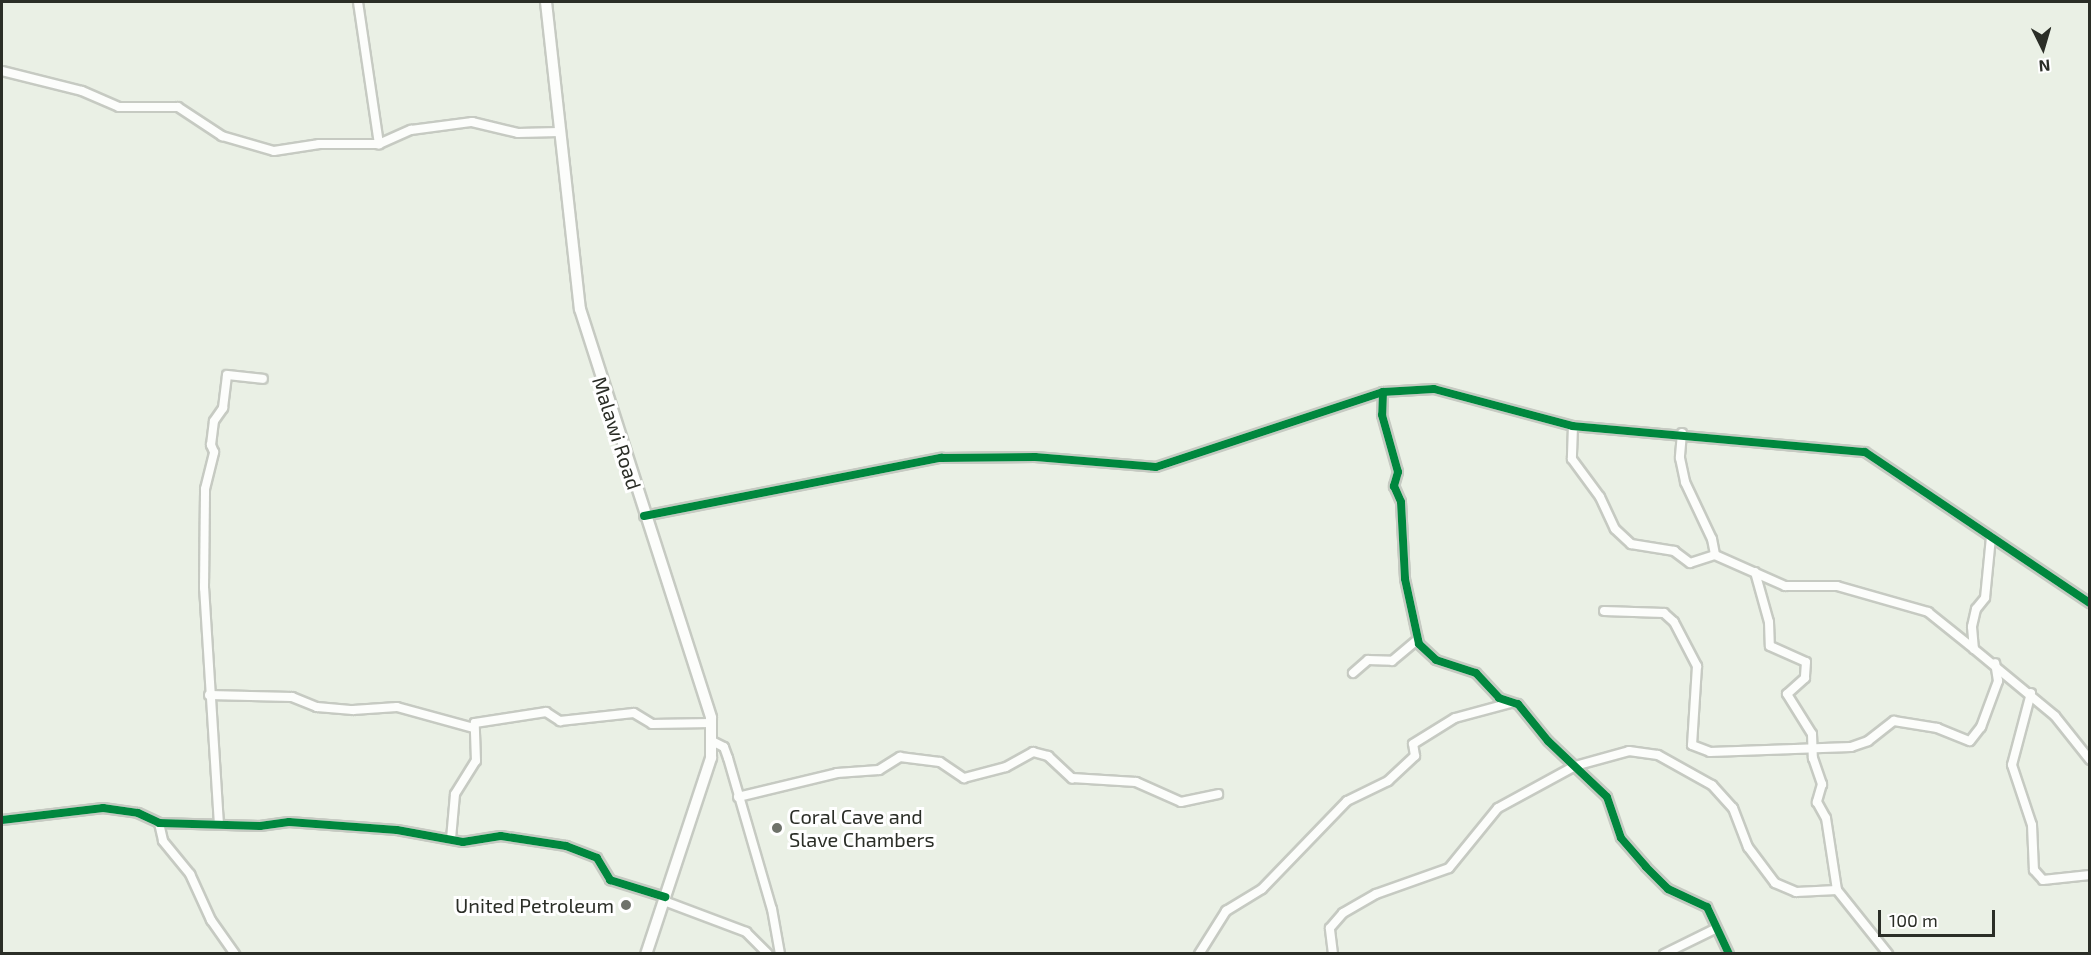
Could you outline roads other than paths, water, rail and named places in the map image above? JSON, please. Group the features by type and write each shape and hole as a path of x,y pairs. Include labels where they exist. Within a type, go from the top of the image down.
{"main road":[{"name":"Malawi Road","path":"546,2 580,309 711,723 712,741 694,818 646,954"}],"street":[{"path":"358,2 379,144"},
{"path":"2,71 82,91 119,107 178,107 222,136 274,151 319,144 379,144 411,130 472,122 518,133 559,132"},
{"path":"219,825 209,695 202,531 205,489 214,452 213,428 223,408 227,375 260,375 263,380"},
{"path":"644,516 941,458 1035,457 1156,467 1383,392 1434,389 1573,426 1682,433 1865,452 2090,603"},
{"path":"1383,392 1382,415 1398,472 1394,486 1401,502 1405,579 1418,639 1436,660 1476,673 1499,698 1518,704 1607,798 1621,838 1668,889 1707,907 1715,929 1729,954"},
{"path":"1573,426 1572,459 1600,497 1615,529 1631,544 1674,551 1690,563 1715,555 1785,586 1837,586 1928,612 2031,693 2066,726 2090,760"},
{"path":"1682,433 1680,458 1685,482 1712,539 1715,555"},
{"path":"1974,649 1972,627 1976,609 1985,598 1991,537"},
{"path":"1755,572 1769,622 1770,646 1806,662 1805,678 1787,694 1812,734 1812,749 1822,784 1817,802 1826,819 1837,890 1888,954"},
{"path":"1604,611 1664,613 1674,622 1697,666 1693,747 1730,754 1780,747 1812,749 1868,741 1894,721 1936,728 1970,741 1980,726 1998,681 1995,663"},
{"path":"1353,673 1368,660 1392,661 1418,639"},
{"path":"2031,693 2012,765 2032,825 2034,870 2043,880 2090,875"},
{"path":"209,695 292,697 317,707 353,710 397,707 435,721 473,728"},
{"path":"1199,954 1227,911 1262,889 1347,801 1388,781 1415,756 1413,744 1455,718 1511,703"},
{"path":"451,839 456,794 476,761 473,728 475,723 546,712 560,721 634,713 652,724 711,723"},
{"path":"712,741 724,747 772,909 780,954"},
{"path":"1333,954 1330,928 1343,913 1376,894 1449,867 1498,808 1575,766 1629,751 1658,755 1712,785 1733,808 1748,847 1776,884 1796,892 1837,890"},
{"path":"738,797 837,773 879,770 900,757 940,762 964,778 1006,767 1033,752 1048,756 1072,778 1136,782 1182,802 1218,794"},
{"path":"2,820 103,808 138,813 159,823 219,825 289,822 463,842 501,836 566,846 597,858 610,880 725,921 746,932 768,954"},
{"path":"159,823 164,841 190,874 211,920 235,954"},
{"path":"1664,954 1715,929"}],"place":[{"name":"Coral Cave and Slave Chambers","path":"777,828"},
{"name":"United Petroleum","path":"626,905"}]}
